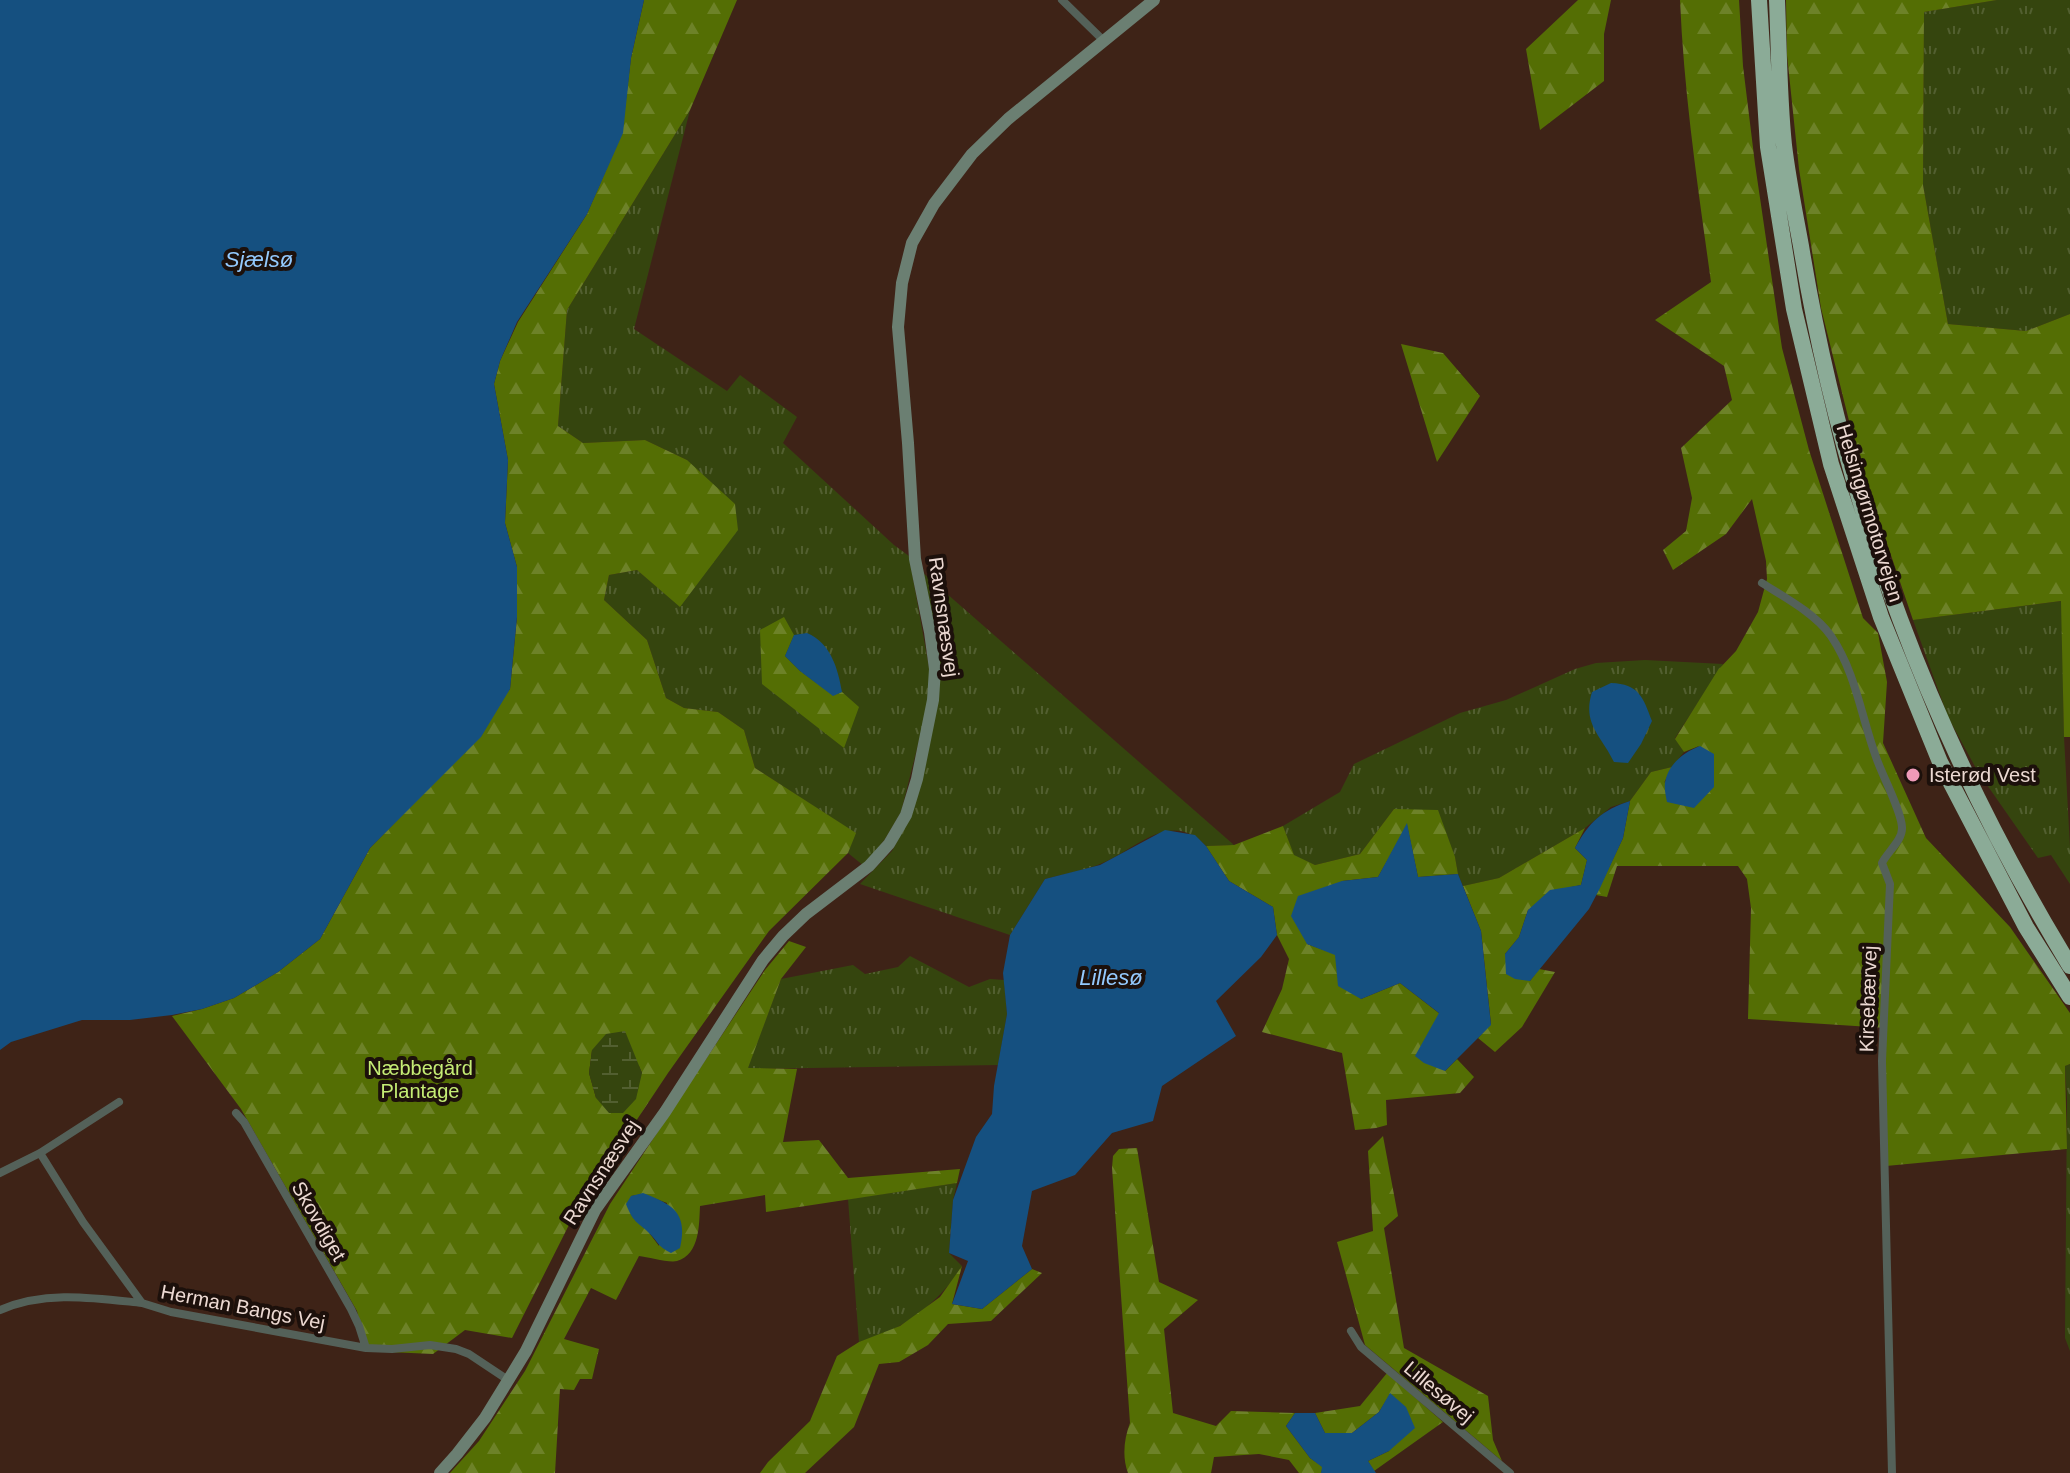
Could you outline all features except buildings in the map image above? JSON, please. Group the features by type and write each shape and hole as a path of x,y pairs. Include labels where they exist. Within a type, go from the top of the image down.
{"highway":[{"name":"Helsingørmotorvejen","path":"1759,0 1768,147 1794,309 1831,464 1881,617 1940,762 2026,927 2070,997"},
{"name":"Helsingørmotorvejen","path":"1777,0 1784,145 1811,305 1840,433 1873,544 1926,688 1969,784 2035,909 2070,966"}],"main road":[{"name":"Ravnsnæsvej","path":"440,1473 485,1418 526,1351 595,1210 665,1112 763,960 806,914 869,866 889,844 906,815 917,779 933,700 935,669 915,559 898,327 902,283 912,243 934,204 972,154 1008,119 1154,0"}],"street":[{"path":"1062,0 1104,41"},
{"name":"Kirsebærvej","path":"1762,583 1799,607 1830,634 1854,683 1866,730 1903,829 1898,843 1889,849 1882,863 1890,884 1882,1061 1892,1473"},
{"path":"0,1173 40,1153 119,1102"},
{"name":"Skovdiget","path":"236,1113 351,1309 366,1348"},
{"name":"Herman Bangs Vej","path":"40,1153 83,1222 142,1303 171,1312 366,1348 430,1345 456,1349 508,1380"},
{"path":"0,1310 35,1300 62,1297 142,1303"},
{"name":"Lillesøvej","path":"1351,1331 1361,1347 1510,1473"}],"green space":[{"name":"Næbbegård Plantage","path":"644,0 737,0 690,110 567,310 558,426 583,443 645,440 687,460 735,504 738,530 680,607 637,570 609,575 604,600 647,640 666,698 684,708 718,712 744,730 755,768 856,833 848,853 769,931 668,1073 576,1211 512,1338 465,1330 433,1354 367,1351 357,1311 241,1109 172,1016 234,998 278,972 320,939 370,848 415,802 510,689 517,617 517,567 505,523 508,460 494,384 500,361 518,322 587,214 622,133 631,58","holes":["592,1050 639,1066 642,1073 596,1098 589,1073"]},
{"path":"1578,0 1611,0 1604,34 1604,81 1540,130 1526,49"},
{"path":"1680,0 1739,0 1743,66 1755,164 1782,348 1809,450 1863,618 1878,633 1887,682 1883,743 1926,838 2010,927 2070,1013 2070,1064 2065,1066 2067,1149 1886,1166 1886,1028 1748,1019 1751,908 1747,879 1738,866 1617,866 1607,897 1596,895 1623,838 1630,801 1651,772 1672,767 1664,783 1699,746 1684,752 1675,739 1718,670 1736,651 1758,612 1767,579 1752,499 1726,534 1673,570 1663,550 1686,531 1692,498 1681,448 1732,400 1724,366 1655,320 1711,282 1688,106"},
{"path":"1786,0 1997,0 1924,12 1923,185 1948,324 2026,331 2070,314 2070,737 2064,737 2061,601 1913,620 1859,461 1821,308 1799,169 1787,55"},
{"path":"1997,0 2070,0 2070,314 2026,331 1948,324 1923,185 1924,12"},
{"path":"690,110 634,329 727,391 740,375 797,417 783,443 909,556 930,673 929,701 901,812 864,866 848,853 855,833 755,768 744,730 718,712 684,708 666,698 647,640 604,600 609,575 637,570 680,606 687,460 645,440 583,443 558,426 567,310"},
{"path":"1401,344 1443,353 1480,396 1437,462"},
{"path":"922,572 1234,845 1206,846 1193,835 1166,831 1100,864 1045,879 1010,935 860,884 892,851 909,819 937,702"},
{"path":"2062,601 2070,884 2051,855 2038,858 1978,772 1948,717 1913,620"},
{"path":"784,617 794,635 785,656 833,695 842,692 859,707 844,748 762,684 760,630"},
{"path":"1645,660 1723,664 1675,738 1684,752 1672,767 1651,772 1630,801 1611,807 1585,828 1499,878 1463,886 1455,857 1394,809 1360,854 1315,865 1294,856 1283,826 1340,792 1354,764 1460,713 1506,700 1575,669 1596,663"},
{"path":"1394,809 1438,810 1458,874 1418,877 1407,825 1378,877 1342,881 1307,944 1335,954 1361,999 1400,983 1440,1014 1445,1071 1457,1059 1474,1077 1460,1093 1386,1100 1387,1125 1355,1130 1342,1053 1262,1032 1282,989 1289,959 1277,935 1273,907 1229,881 1206,846 1234,845 1283,826 1294,855 1315,865 1360,854"},
{"path":"1585,828 1575,848 1587,860 1581,885 1571,887 1528,910 1519,937 1505,954 1530,981 1539,969 1555,972 1522,1027 1495,1052 1478,1038 1491,1024 1481,931 1463,886 1499,878"},
{"path":"789,941 806,947 781,979 748,1068 797,1069 783,1142 819,1140 848,1178 960,1169 957,1183 766,1212 765,1195 700,1206 697,1238 685,1257 677,1261 664,1261 639,1256 616,1300 591,1288 564,1339 599,1349 592,1379 580,1379 574,1390 560,1389 555,1473 450,1473 479,1441 525,1371 610,1204 765,970","holes":["643,1194 667,1203 659,1246 631,1196"]},
{"path":"910,956 969,987 990,979 1004,980 1007,1014 998,1065 747,1069 781,979 853,965 865,974 898,967"},
{"path":"625,1031 642,1073 636,1099 623,1113 609,1113 596,1098 589,1073 592,1050 606,1034"},
{"path":"2070,1064 2070,1351 2065,1338 2065,1066"},
{"path":"1383,1136 1398,1216 1384,1228 1404,1348 1488,1396 1493,1440 1502,1461 1365,1345 1337,1242 1373,1231 1368,1151"},
{"path":"1137,1148 1159,1282 1198,1300 1164,1329 1173,1413 1216,1426 1231,1411 1295,1413 1286,1426 1310,1458 1323,1467 1321,1473 1299,1473 1289,1460 1259,1454 1214,1457 1211,1473 1128,1473 1124,1448 1130,1423 1112,1168 1113,1156 1119,1149"},
{"path":"957,1183 949,1253 962,1266 943,1292 919,1313 891,1330 859,1342 848,1199"},
{"path":"962,1266 952,1304 982,1309 1032,1269 1042,1273 991,1321 948,1324 928,1345 899,1362 879,1364 854,1427 805,1473 760,1473 810,1421 837,1356 859,1342 900,1326 940,1297"},
{"path":"1387,1373 1443,1422 1374,1471 1368,1461 1389,1451 1390,1394 1379,1412 1352,1433 1325,1433 1315,1413 1360,1406"}],"water":[{"name":"Sjælsø","path":"0,0 644,0 631,58 623,133 587,214 517,322 494,384 508,460 505,523 517,567 517,617 510,689 481,737 370,848 320,939 278,972 234,998 202,1009 130,1020 82,1020 11,1042 0,1050"},
{"path":"807,633 828,650 842,692 833,696 785,656 794,635"},
{"path":"1611,683 1628,686 1639,693 1652,721 1628,763 1614,762 1594,729 1589,713 1592,692"},
{"path":"1700,746 1714,754 1714,787 1694,808 1667,802 1665,785 1669,770 1683,755"},
{"path":"1630,801 1623,838 1589,909 1530,981 1506,974 1505,954 1519,937 1528,910 1550,890 1581,885 1587,860 1575,848 1580,839 1604,813"},
{"path":"1407,823 1418,877 1458,874 1481,931 1491,1025 1445,1071 1415,1056 1439,1013 1400,983 1361,999 1338,986 1335,955 1307,944 1291,916 1298,896 1342,881 1378,877"},
{"name":"Lillesø","path":"1165,830 1195,835 1229,881 1273,907 1277,935 1261,957 1216,1001 1236,1036 1162,1086 1153,1121 1112,1133 1075,1175 1032,1191 1022,1246 1032,1269 982,1309 952,1304 968,1261 949,1253 953,1200 976,1137 992,1114 1007,1014 1003,973 1010,935 1045,879 1100,865"},
{"path":"643,1193 676,1212 682,1226 680,1248 671,1253 664,1249 632,1216 626,1204 631,1196"},
{"path":"1390,1393 1406,1407 1415,1428 1389,1451 1368,1461 1376,1473 1321,1473 1322,1467 1310,1458 1286,1426 1295,1413 1315,1413 1325,1433 1352,1433 1379,1412"}],"place":[{"name":"Isterød Vest","path":"1913,775"}]}
